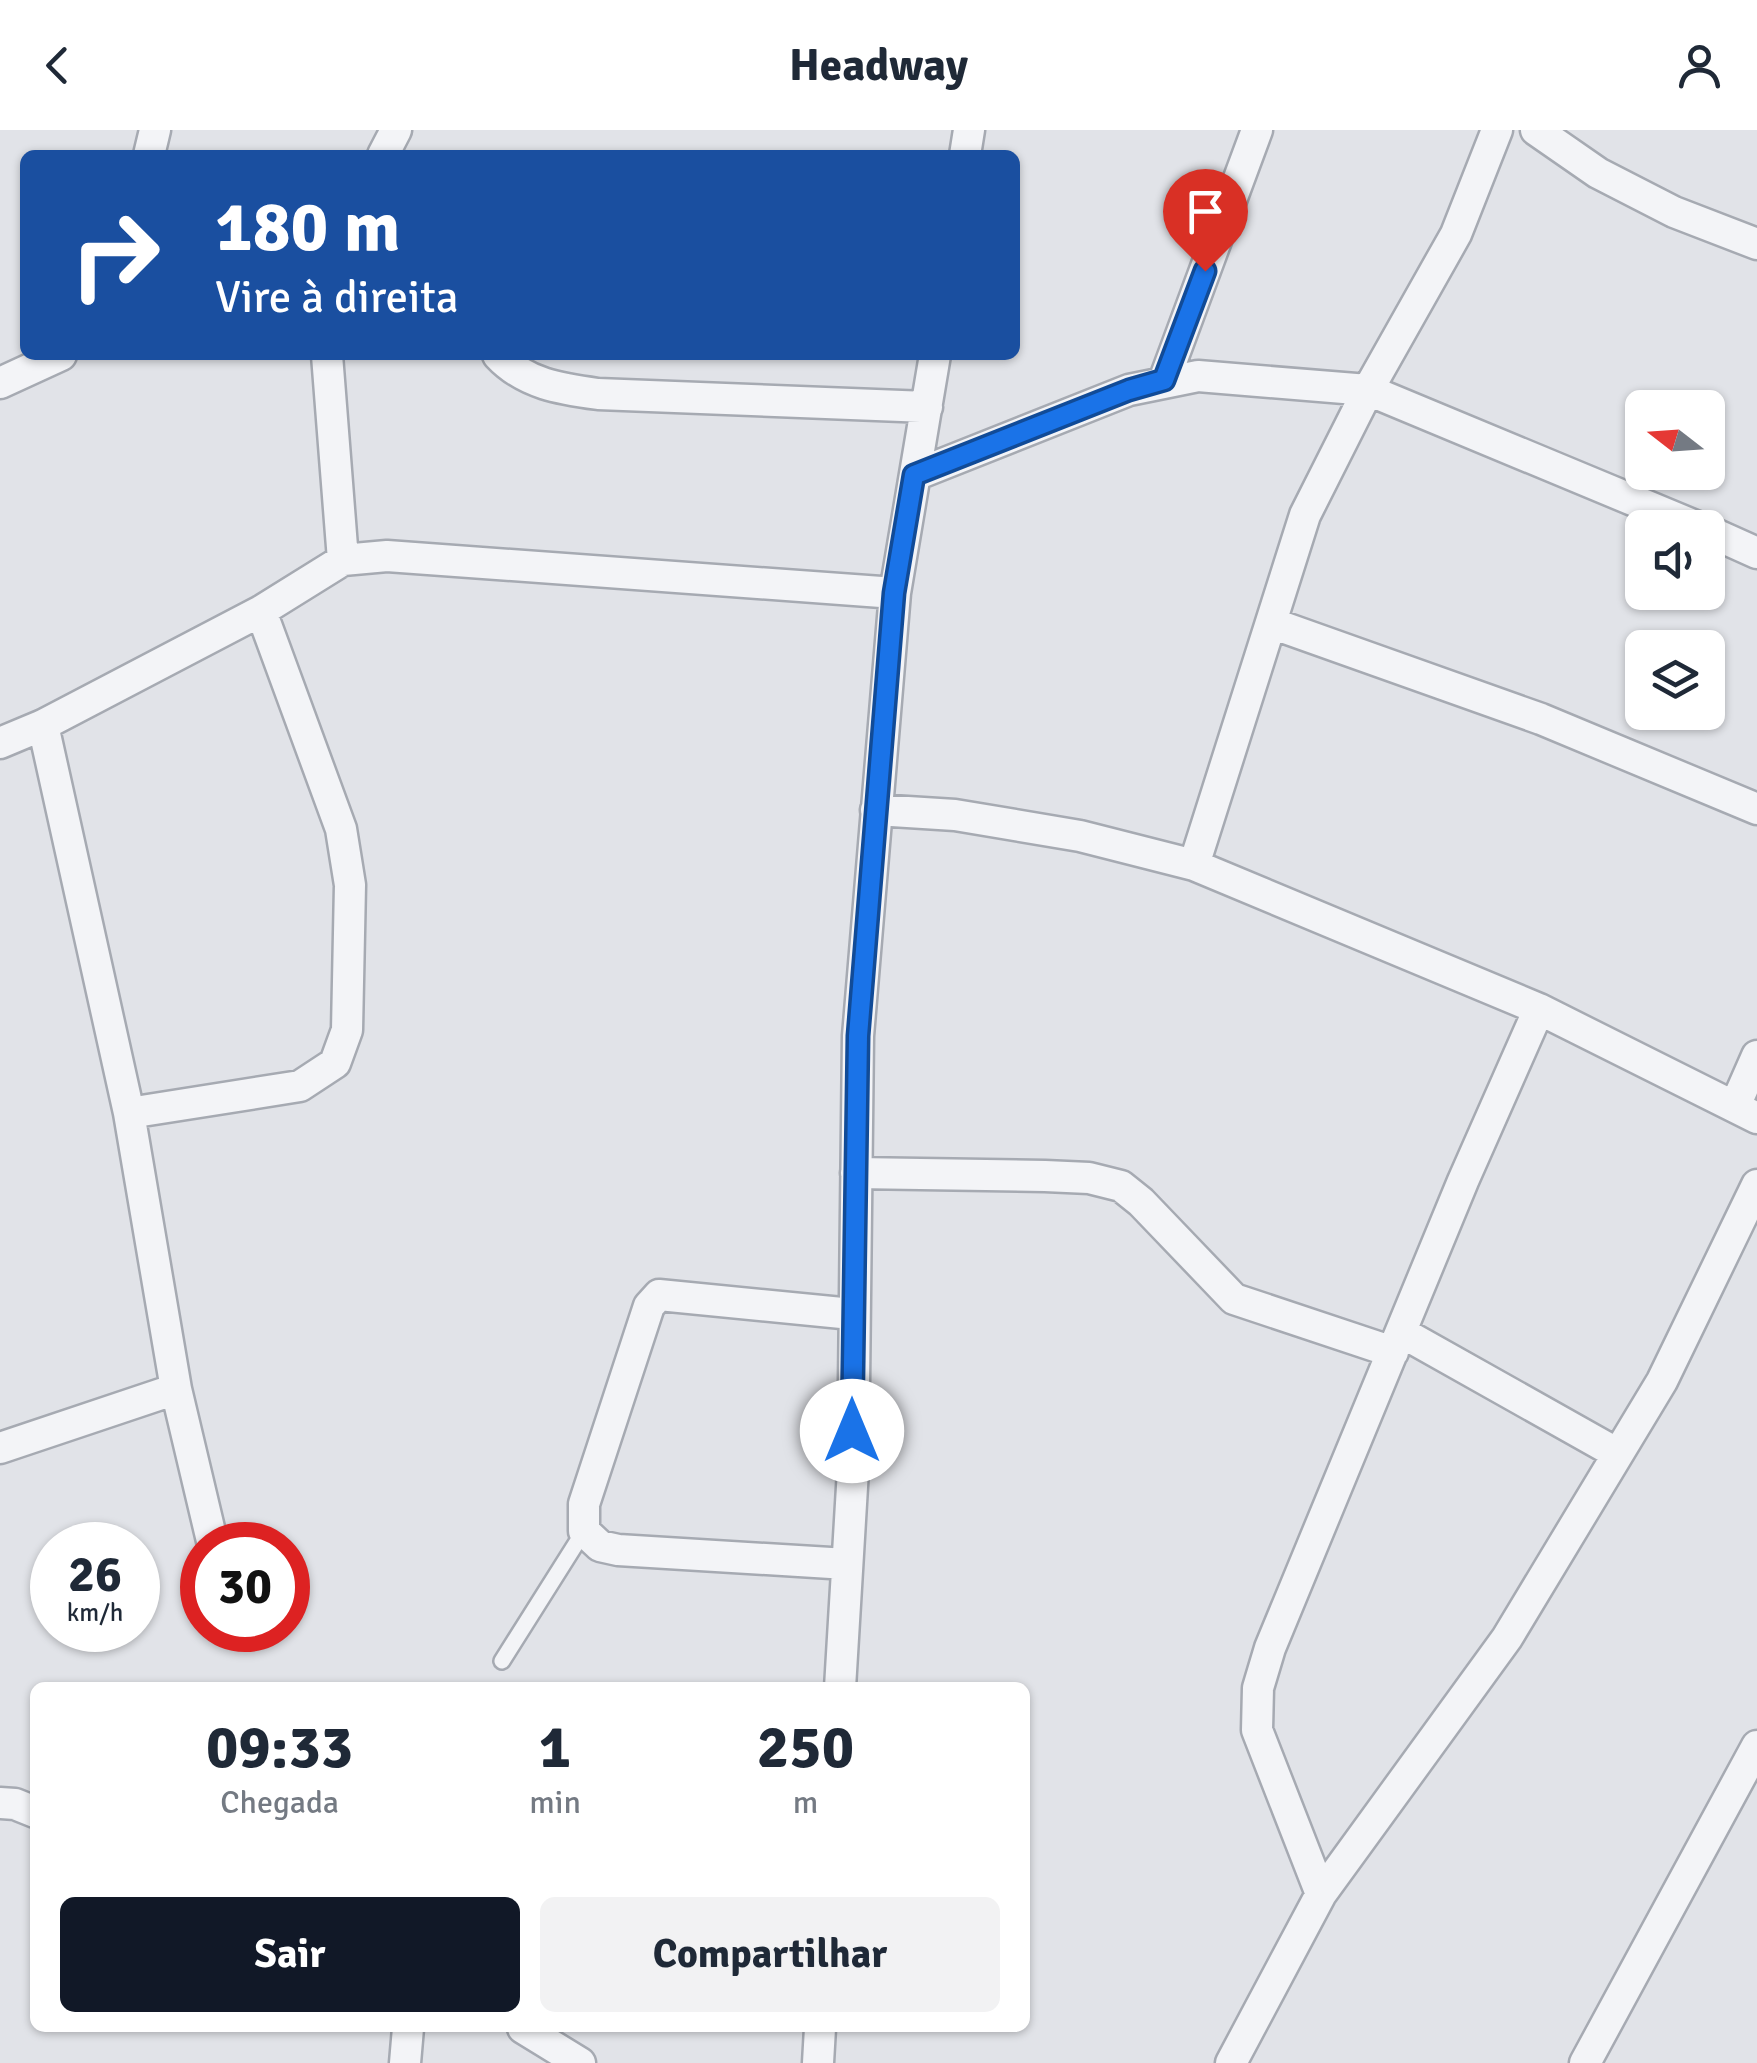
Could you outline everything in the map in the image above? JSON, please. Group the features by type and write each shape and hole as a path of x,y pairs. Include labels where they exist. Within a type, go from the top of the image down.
{"street":[{"path":"1164,380 1258,130"},
{"path":"1194,865 1306,515 1368,390 1456,234 1497,130"},
{"path":"1536,130 1598,173 1674,212 1757,244"},
{"path":"0,383 50,360"},
{"path":"327,360 343,560"},
{"path":"506,360 549,388 566,390 927,407"},
{"path":"840,1682 852,1470 858,1036 894,593 933,360"},
{"path":"914,475 1129,390 1198,376 1368,390 1657,510"},
{"path":"1725,539 1757,553"},
{"path":"0,743 43,725 261,610 343,560 386,556 894,593"},
{"path":"130,1113 300,1086 335,1063 347,1030 350,885 341,829 261,610"},
{"path":"1271,623 1541,719 1757,809"},
{"path":"43,725 130,1113 176,1389 208,1522"},
{"path":"876,810 955,814 1080,836 1194,865 1540,1009 1746,1112 1757,1056"},
{"path":"1321,1894 1257,1730 1258,1688 1270,1648 1463,1181 1540,1009"},
{"path":"856,1173 1088,1178 1122,1186 1234,1299 1397,1342 1618,1454"},
{"path":"1231,2063 1321,1894 1507,1638 1662,1382 1757,1186"},
{"path":"848,1564 600,1546 584,1531 584,1504 649,1306 659,1295 852,1314"},
{"path":"0,1448 176,1389"},
{"path":"1585,2063 1757,1746"},
{"path":"0,1803 30,1810"},
{"path":"404,2063 408,2032"},
{"path":"530,2032 580,2063"},
{"path":"818,2063 820,2032"}],"lane":[{"path":"502,1661 584,1531"}],"route":[{"path":"852,1431 858,1036 894,593 914,475 1129,390 1164,380 1205,271"}]}
